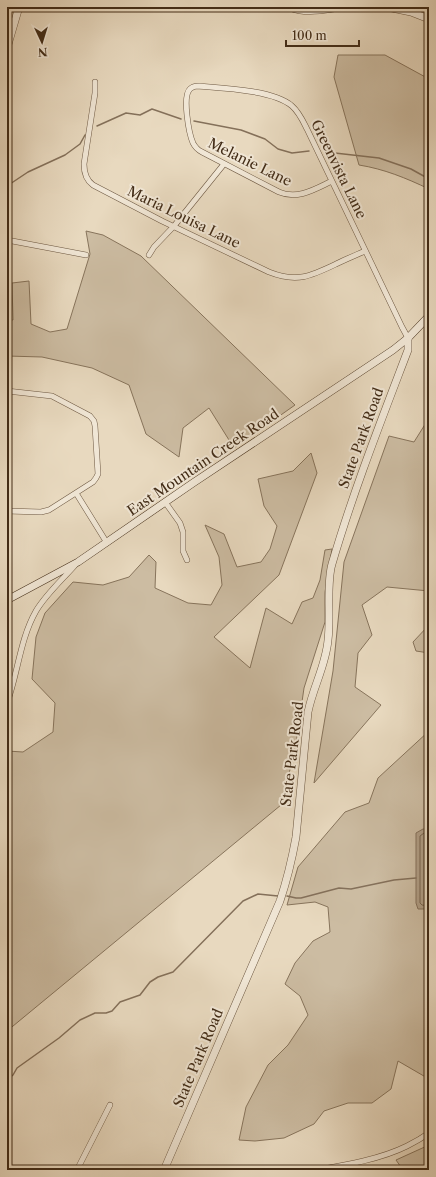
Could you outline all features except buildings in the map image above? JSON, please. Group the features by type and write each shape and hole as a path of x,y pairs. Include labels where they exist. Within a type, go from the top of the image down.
{"street":[{"path":"7,48 19,7"},
{"path":"290,7 307,11 342,7"},
{"path":"387,7 396,8 429,19"},
{"name":"Maria Louisa Lane","path":"95,82 95,93 84,164 87,179 90,183 269,272 285,277 296,278 312,275 365,251"},
{"name":"Greenvista Lane","path":"191,87 198,86 250,91 282,100 290,104 299,113 408,338"},
{"name":"Melanie Lane","path":"191,87 187,94 186,103 189,132 196,148 279,192 289,195 302,194 332,181"},
{"path":"149,255 154,247 174,226 224,164"},
{"path":"7,240 86,255"},
{"path":"408,338 429,316"},
{"name":"East Mountain Creek Road","path":"7,600 78,562 165,502 393,350 408,338"},
{"name":"State Park Road","path":"164,1170 280,901 286,882 296,837 308,712 313,693 324,665 327,650 331,566 356,490 408,350 408,338"},
{"path":"7,391 52,396 67,403 93,419 95,426 98,474 93,482 47,510 41,512 7,512"},
{"path":"76,493 107,543"},
{"path":"165,502 180,523 183,532 183,551 187,560"},
{"path":"7,703 27,633 35,613 46,597 78,562"},
{"path":"76,1170 110,1105"},
{"path":"317,1170 394,1151 429,1134"}],"shaded area":[{"path":"338,55 385,55 429,79 429,189 395,174 359,165 334,77"},
{"path":"86,231 103,235 141,256 295,405 234,448 209,408 183,428 179,457 146,434 129,385 92,368 42,357 7,356 7,320 13,320 12,283 29,281 31,324 50,332 67,329 90,254"},
{"path":"429,418 429,591 387,587 362,605 372,635 358,653 355,687 381,705 314,783 333,671 344,562 389,436 414,442"},
{"path":"311,453 317,473 279,575 214,637 250,668 266,608 292,624 302,602 313,598 320,580 325,550 332,549 325,592 325,622 304,688 295,750 281,805 7,1031 7,751 23,752 53,732 55,703 32,679 36,637 45,613 73,582 103,585 129,577 149,555 156,562 155,588 188,603 211,605 222,585 219,557 205,525 224,534 237,567 261,562 270,549 277,526 264,506 258,479 293,471"},
{"path":"429,625 429,653 416,651 413,642"},
{"path":"429,731 429,1079 398,1061 391,1089 372,1103 348,1103 324,1111 314,1124 284,1138 255,1141 239,1140 246,1107 268,1065 288,1045 308,1015 300,996 285,984 295,963 313,941 330,932 328,907 315,902 287,905 298,867 345,812 369,803 378,778"},
{"path":"429,1145 429,1170 403,1170 396,1160"}],"water":[{"path":"423,829 429,829 429,909 418,909 416,903 416,833"}],"waterway":[{"path":"97,126 126,113 140,115 152,109 181,119"},
{"path":"194,121 241,130 265,139 278,149 292,153 309,151"},
{"path":"7,186 28,172 65,155 80,144 85,135"},
{"path":"326,152 379,158 411,169 429,179"},
{"path":"287,896 301,898 339,888 351,889 394,880 416,878"},
{"path":"7,1080 13,1075 17,1068 59,1038 80,1020 95,1013 106,1013 112,1011 120,1002 140,995 150,982 158,977 173,972 243,901 258,894 278,896"}]}
